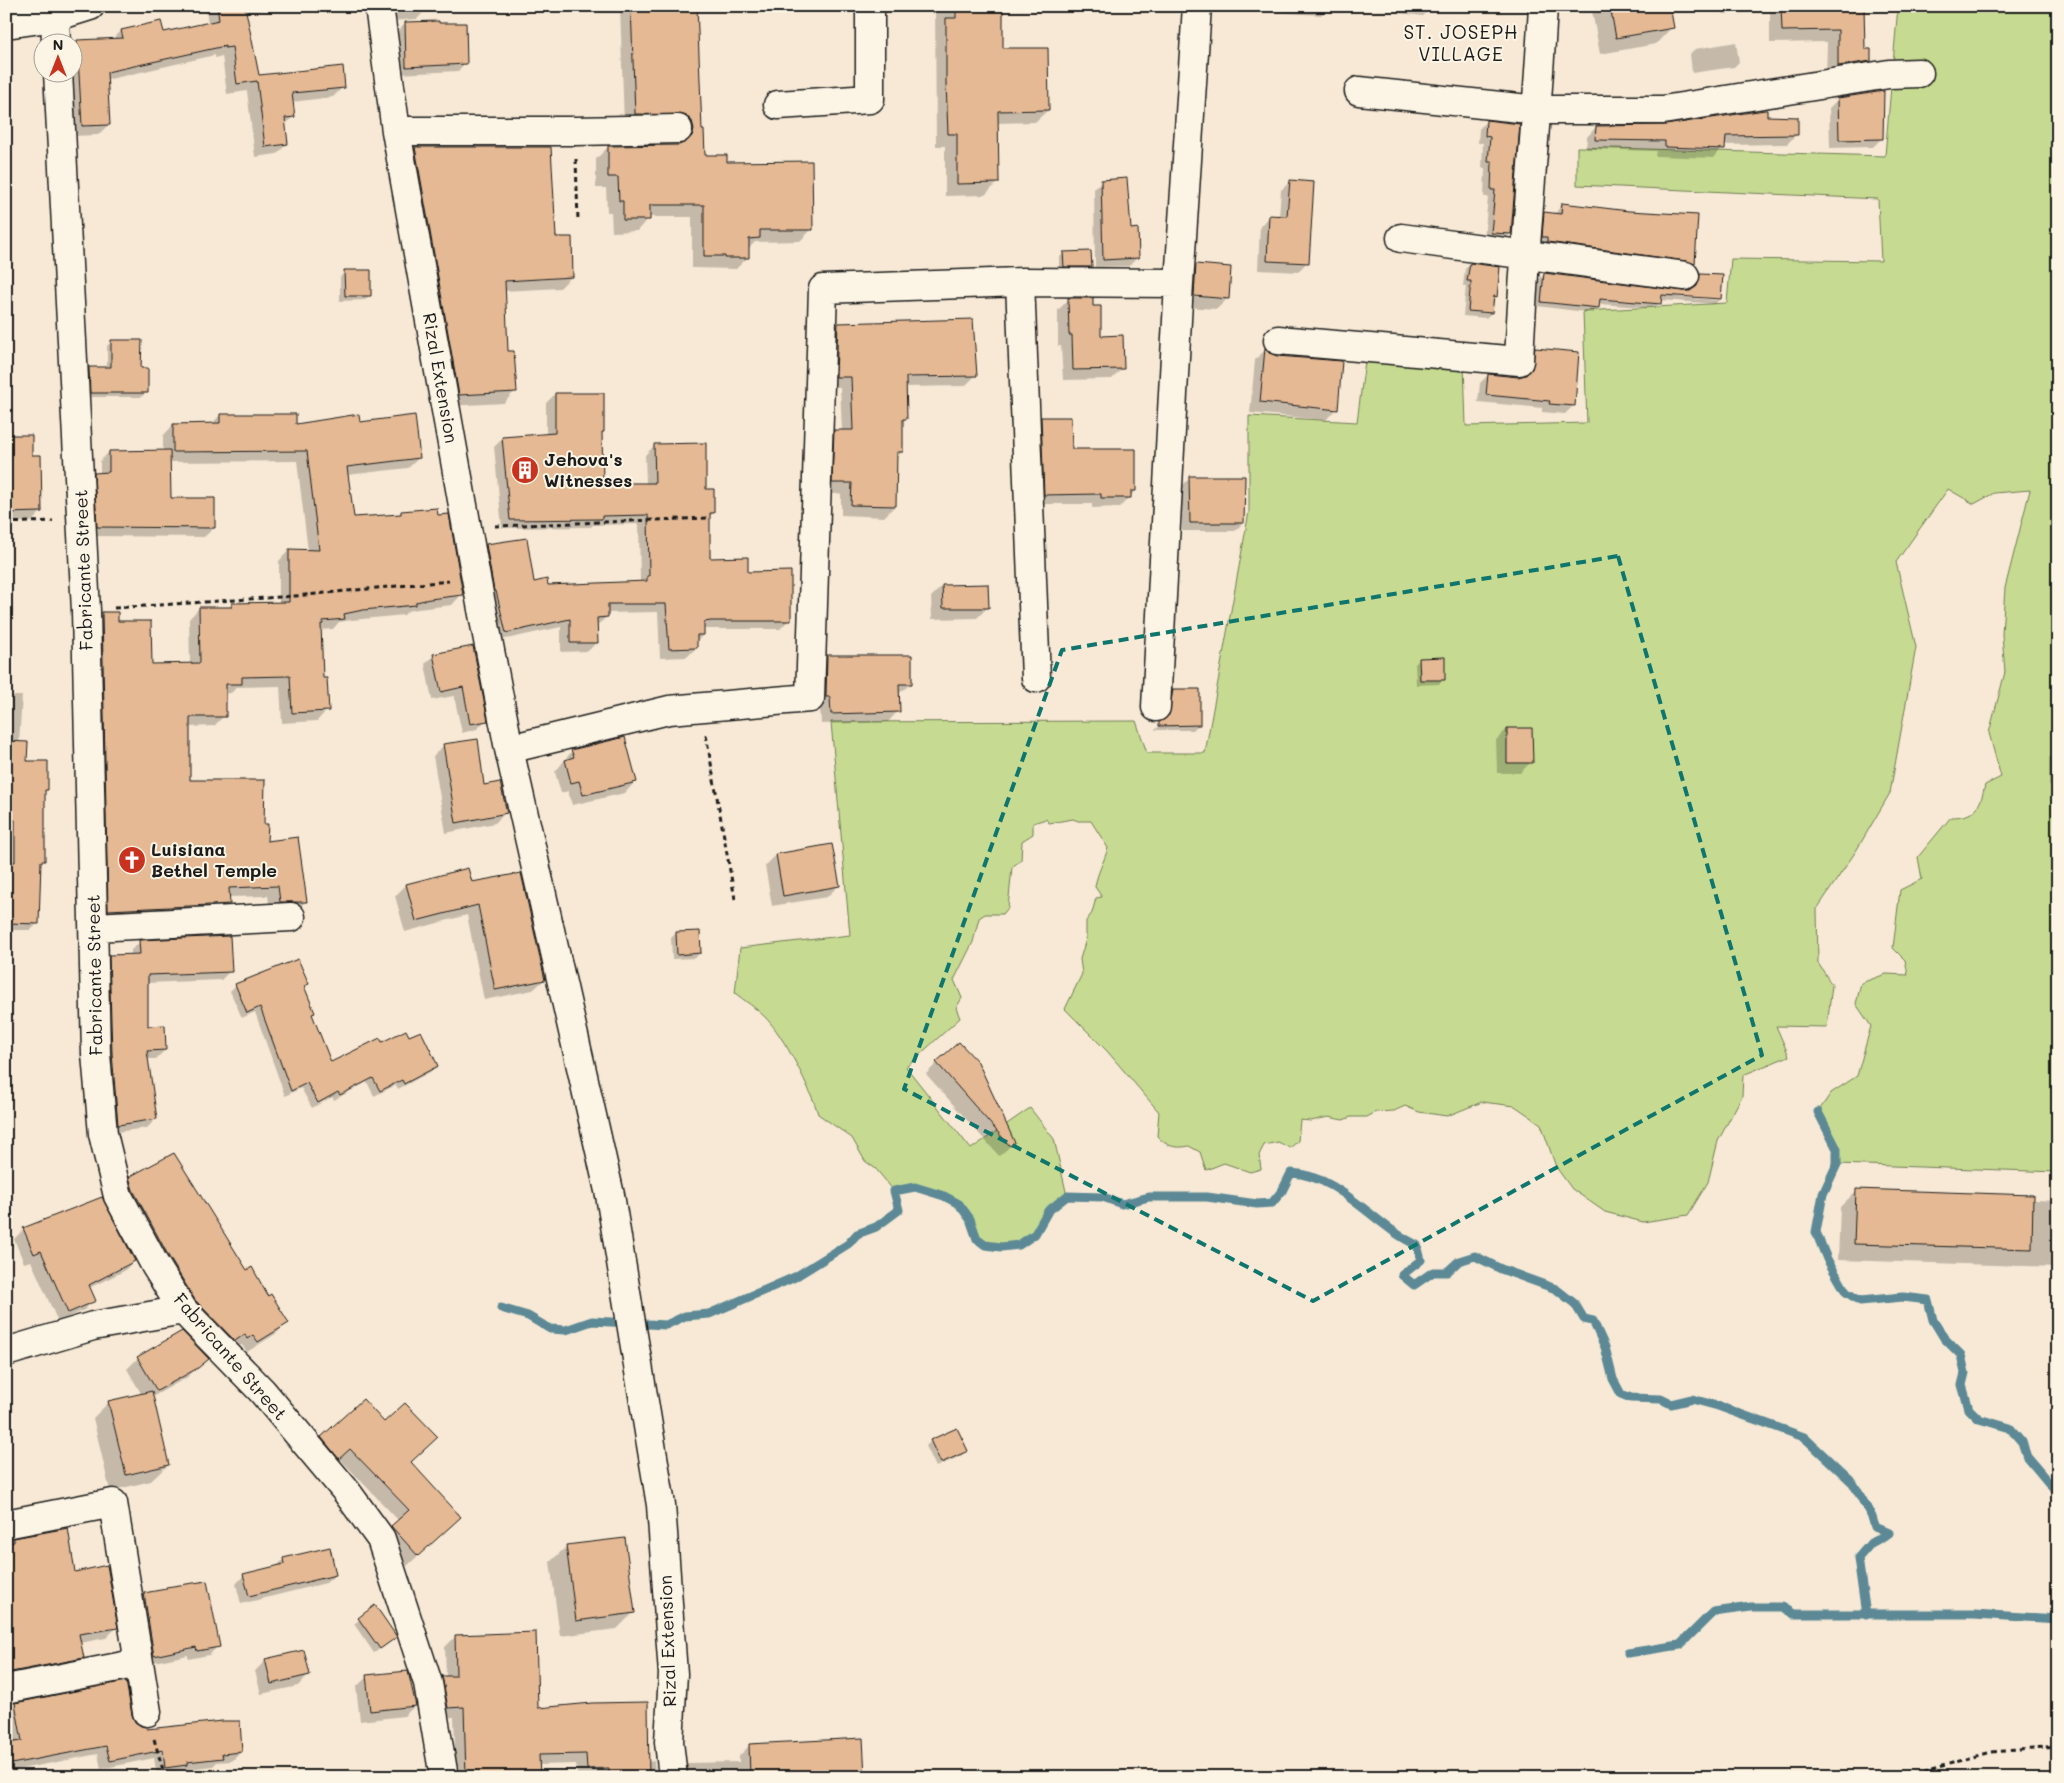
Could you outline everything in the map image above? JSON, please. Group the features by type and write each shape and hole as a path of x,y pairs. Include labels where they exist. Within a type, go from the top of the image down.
{"street":[{"path":"6,24 55,30 90,6"},
{"name":"Rizal Extension","path":"379,6 396,131 476,578 509,748 610,1195 661,1505 673,1674 669,1742 673,1777"},
{"path":"778,105 870,99 870,6"},
{"path":"1156,707 1179,284 1197,6"},
{"path":"1278,340 1519,361 1524,256 1538,110 1543,6"},
{"path":"1359,92 1538,110 1663,110 1889,74 1919,73"},
{"name":"Fabricante Street","path":"59,82 83,520 96,1054 104,1134 116,1188 118,1196 155,1265 183,1310 262,1391 346,1491 381,1539 428,1683 444,1777"},
{"path":"396,131 678,129"},
{"path":"1401,238 1524,256 1685,276"},
{"path":"509,748 668,710 810,698 823,289 1020,282 1179,284"},
{"path":"1020,282 1036,678"},
{"path":"94,927 291,917"},
{"path":"6,1352 93,1326 183,1310"},
{"path":"6,1524 113,1503 147,1712"},
{"path":"6,1689 139,1663"}],"path":[{"path":"575,131 578,221"},
{"path":"467,527 709,518"},
{"path":"6,523 83,520"},
{"path":"86,611 295,596 476,578"},
{"path":"702,708 735,899"},
{"path":"147,1712 165,1777"},
{"path":"1902,1777 1991,1752 2058,1747"}],"highlighted area":[{"path":"1618,556 1762,1055 1313,1301 904,1089 1062,650"}],"green space":[{"path":"1898,6 2058,6 2058,1172 1837,1164 1837,1149 1818,1112 1831,1093 1857,1076 1871,1026 1856,1004 1861,983 1886,974 1908,975 1905,960 1893,948 1900,890 1922,879 1918,857 1951,817 1966,815 1976,809 1985,785 2001,777 1989,733 2005,672 2002,634 2005,588 2030,490 1994,493 1974,504 1948,489 1896,562 1916,647 1890,793 1856,851 1817,909 1818,963 1832,985 1827,1027 1776,1026 1789,1056 1743,1075 1742,1096 1718,1141 1708,1182 1688,1215 1643,1222 1605,1212 1572,1189 1556,1167 1541,1124 1515,1106 1482,1102 1447,1116 1419,1112 1405,1106 1394,1111 1376,1112 1367,1117 1351,1117 1343,1120 1328,1117 1311,1121 1300,1120 1298,1141 1290,1148 1278,1142 1264,1145 1259,1155 1261,1169 1250,1172 1224,1163 1206,1170 1200,1152 1189,1146 1171,1146 1157,1136 1159,1112 1107,1051 1065,1009 1082,974 1080,959 1086,939 1086,921 1092,913 1096,898 1102,897 1095,887 1108,848 1091,821 1073,819 1049,823 1046,819 1033,823 1033,834 1022,841 1021,860 1012,867 1008,908 1003,914 985,914 979,918 973,942 954,980 962,998 956,1008 960,1018 906,1067 971,1149 1030,1108 1054,1139 1067,1196 1049,1211 1035,1234 1019,1245 1001,1247 985,1245 977,1239 970,1219 959,1204 944,1196 915,1187 894,1191 876,1169 865,1161 852,1138 818,1114 803,1077 780,1037 765,1017 735,993 740,948 850,935 831,722 1136,721 1147,753 1205,753 1249,512 1249,416 1357,422 1365,361 1464,364 1466,426 1587,423 1583,311 1727,303 1731,259 1881,261 1878,199 1577,185 1577,147 1885,156"}],"building":[{"path":"217,6 245,6 259,75 343,66 345,88 292,93 295,117 285,118 288,144 265,147 257,81 237,84 232,47 225,48 225,46 107,72 110,125 82,126 79,82 82,82 82,40 123,38 121,30 161,21 164,32 219,20"},
{"path":"631,6 697,6 702,130 704,130 705,155 727,155 727,162 812,161 813,230 760,230 760,238 749,239 749,258 725,258 725,256 704,256 704,205 650,205 650,220 623,220 623,201 619,201 618,177 608,177 608,146 679,145 686,142 692,136 694,129 692,121 685,115 635,114"},
{"path":"956,6 1003,6 1003,48 1048,48 1049,110 998,111 999,183 957,184 957,134 948,134 946,82 946,18 956,18"},
{"path":"1610,6 1670,6 1674,28 1616,38"},
{"path":"1781,6 1864,6 1865,49 1871,49 1871,61 1838,66 1838,30 1782,31"},
{"path":"439,21 439,23 466,23 467,64 406,67 405,22"},
{"path":"1884,91 1883,139 1839,140 1838,98"},
{"path":"1767,110 1767,116 1798,117 1798,135 1726,136 1725,149 1665,147 1665,141 1595,140 1596,126 1665,125"},
{"path":"1486,120 1520,124 1511,234 1491,233 1495,190 1491,190 1492,162 1488,162 1490,137 1485,136"},
{"path":"415,147 551,147 556,237 572,237 573,277 505,281 508,351 514,351 517,392 459,395"},
{"path":"1127,178 1131,229 1138,228 1139,258 1103,260 1101,180"},
{"path":"1290,180 1314,182 1309,263 1267,261 1269,215 1287,216"},
{"path":"1562,203 1629,211 1698,215 1695,264 1687,261 1547,242 1547,237 1542,237 1544,212 1561,214"},
{"path":"1091,251 1092,267 1064,267 1063,252"},
{"path":"1470,263 1500,267 1497,297 1494,296 1492,313 1468,311 1471,281 1467,281"},
{"path":"1196,264 1231,267 1229,299 1194,296"},
{"path":"344,270 371,270 371,296 345,296"},
{"path":"1544,273 1683,291 1690,291 1697,286 1700,274 1723,275 1721,299 1662,295 1661,304 1600,299 1599,308 1541,302"},
{"path":"1068,298 1093,298 1093,306 1101,306 1101,336 1123,335 1124,369 1073,370 1072,335 1069,335"},
{"path":"973,319 977,376 906,377 907,419 903,419 903,452 897,452 896,506 851,505 852,483 832,483 834,430 853,430 851,377 836,377 838,323"},
{"path":"111,340 142,340 141,368 148,368 148,393 90,393 89,367 111,367"},
{"path":"1265,348 1269,353 1277,356 1342,361 1338,410 1260,402"},
{"path":"1535,348 1579,352 1575,406 1549,404 1550,401 1486,395 1488,374 1518,377 1526,375 1532,369"},
{"path":"555,393 604,393 604,432 602,432 603,483 655,483 654,444 706,443 706,489 714,489 714,513 710,513 710,558 748,557 748,572 791,571 791,621 704,622 704,635 697,635 697,648 669,649 666,604 608,604 608,617 597,618 598,643 570,643 570,619 506,633 496,591 494,591 486,544 527,538 534,582 547,579 548,585 647,581 647,576 649,576 648,515 602,516 602,519 510,520 502,437 555,433"},
{"path":"220,414 296,414 296,424 359,414 360,422 415,415 420,458 347,467 354,517 401,514 401,511 437,508 438,515 449,514 463,595 430,599 416,602 416,605 363,610 344,614 345,619 323,621 323,624 321,624 323,678 327,678 329,711 292,713 290,676 242,677 242,684 226,684 226,717 190,717 190,780 265,780 264,824 268,824 267,841 298,837 307,902 280,902 278,886 229,888 230,904 108,910 102,612 118,612 118,621 151,621 152,664 200,663 199,607 232,607 232,603 289,602 289,549 319,550 307,451 173,452 173,424 220,423"},
{"path":"1041,417 1071,417 1072,449 1136,449 1136,491 1131,491 1131,498 1101,498 1101,494 1044,495"},
{"path":"6,435 32,435 32,455 41,455 42,512 6,513"},
{"path":"170,450 171,498 215,498 215,528 97,527 94,473 109,472 109,451"},
{"path":"1189,476 1245,476 1244,523 1190,523"},
{"path":"988,584 989,608 943,608 942,585"},
{"path":"473,646 488,721 470,724 463,687 441,692 433,654"},
{"path":"827,655 912,655 912,684 899,684 900,712 831,714 830,697 826,697"},
{"path":"1445,657 1445,680 1420,680 1419,658"},
{"path":"1173,689 1200,689 1200,725 1159,726 1159,722 1169,715"},
{"path":"1507,728 1532,728 1533,763 1507,763"},
{"path":"625,737 637,782 583,795 579,781 571,783 565,760 574,757 571,750"},
{"path":"478,739 484,785 500,782 507,813 456,823 443,744"},
{"path":"6,741 28,742 27,761 48,761 48,790 45,790 45,861 41,861 39,924 6,923 6,862 15,862 15,820 6,820"},
{"path":"832,844 840,886 783,896 776,854"},
{"path":"468,868 472,882 521,873 545,980 495,990 478,905 416,921 406,884"},
{"path":"700,931 701,953 677,955 676,932"},
{"path":"230,936 232,972 148,975 148,1026 165,1025 166,1050 147,1051 157,1119 118,1125 112,1053 109,955 140,954 139,940"},
{"path":"298,959 309,984 304,986 315,1013 312,1014 331,1062 380,1038 382,1042 406,1030 409,1036 421,1031 438,1066 404,1084 402,1080 380,1091 373,1078 340,1095 338,1092 318,1103 307,1083 291,1091 260,1007 247,1013 235,984"},
{"path":"959,1042 978,1062 1015,1143 1010,1146 936,1062"},
{"path":"174,1153 247,1270 252,1267 268,1296 271,1294 289,1323 258,1342 253,1335 247,1339 245,1334 235,1341 195,1300 169,1257 133,1190 129,1177"},
{"path":"1856,1189 2033,1195 2032,1249 1854,1244"},
{"path":"102,1197 135,1261 89,1285 96,1301 68,1313 41,1251 34,1254 23,1228"},
{"path":"182,1331 209,1359 198,1368 157,1391 137,1357"},
{"path":"152,1391 169,1465 126,1475 108,1401"},
{"path":"363,1399 384,1422 405,1403 438,1437 411,1462 461,1517 418,1556 391,1526 409,1510 350,1449 339,1459 321,1437"},
{"path":"957,1428 968,1451 941,1463 930,1440"},
{"path":"68,1528 75,1572 107,1565 118,1628 79,1634 84,1658 6,1673 6,1543 14,1542 14,1538"},
{"path":"625,1538 635,1613 576,1621 566,1545"},
{"path":"330,1547 336,1575 249,1596 243,1574 284,1564 283,1558"},
{"path":"207,1581 220,1647 197,1651 196,1647 154,1656 144,1593 166,1589 166,1587"},
{"path":"375,1605 397,1637 380,1649 358,1618"},
{"path":"536,1632 538,1708 592,1703 648,1702 649,1777 609,1777 609,1768 587,1769 586,1754 539,1755 540,1777 466,1777 464,1707 448,1708 442,1676 456,1676 455,1635"},
{"path":"304,1650 310,1675 271,1684 265,1659"},
{"path":"408,1671 416,1706 370,1711 366,1675"},
{"path":"126,1681 132,1715 135,1722 141,1726 147,1729 222,1721 240,1721 242,1752 222,1754 223,1758 187,1762 187,1765 165,1768 163,1750 110,1761 106,1746 6,1765 6,1743 22,1741 15,1703"},
{"path":"863,1738 865,1777 750,1777 749,1744"}],"waterway":[{"path":"1818,1112 1837,1149 1837,1164 1823,1194 1816,1232 1827,1259 1846,1292 1860,1301 1903,1297 1928,1300 1933,1320 1944,1338 1961,1355 1965,1373 1962,1385 1969,1409 1979,1419 2010,1428 2022,1442 2027,1457 2058,1494"},
{"path":"501,1308 528,1316 550,1329 566,1330 592,1321 666,1325 685,1316 709,1314 795,1277 848,1244 857,1234 876,1227 899,1210 894,1191 915,1187 944,1196 959,1204 970,1219 977,1239 985,1245 1001,1247 1019,1245 1035,1234 1048,1211 1067,1196 1103,1197 1122,1204 1149,1197 1207,1197 1257,1204 1272,1203 1282,1191 1291,1173 1309,1176 1325,1182 1341,1192 1401,1237 1417,1245 1421,1260 1402,1275 1414,1285 1433,1272 1447,1272 1459,1261 1475,1256 1501,1269 1556,1289 1575,1304 1584,1319 1593,1321 1605,1347 1613,1379 1621,1394 1631,1398 1661,1399 1671,1404 1692,1399 1718,1406 1804,1437 1853,1483 1872,1517 1875,1527 1889,1533 1871,1543 1858,1558 1866,1615"},
{"path":"1628,1653 1680,1645 1713,1612 1751,1607 1782,1607 1794,1614 1974,1614 2058,1619"}],"place":[{"name":"Jehova's Witnesses","path":"525,470"},
{"name":"Luisiana Bethel Temple","path":"132,860"}],"district":[{"name":"ST. JOSEPH VILLAGE","path":"1461,43"}]}
